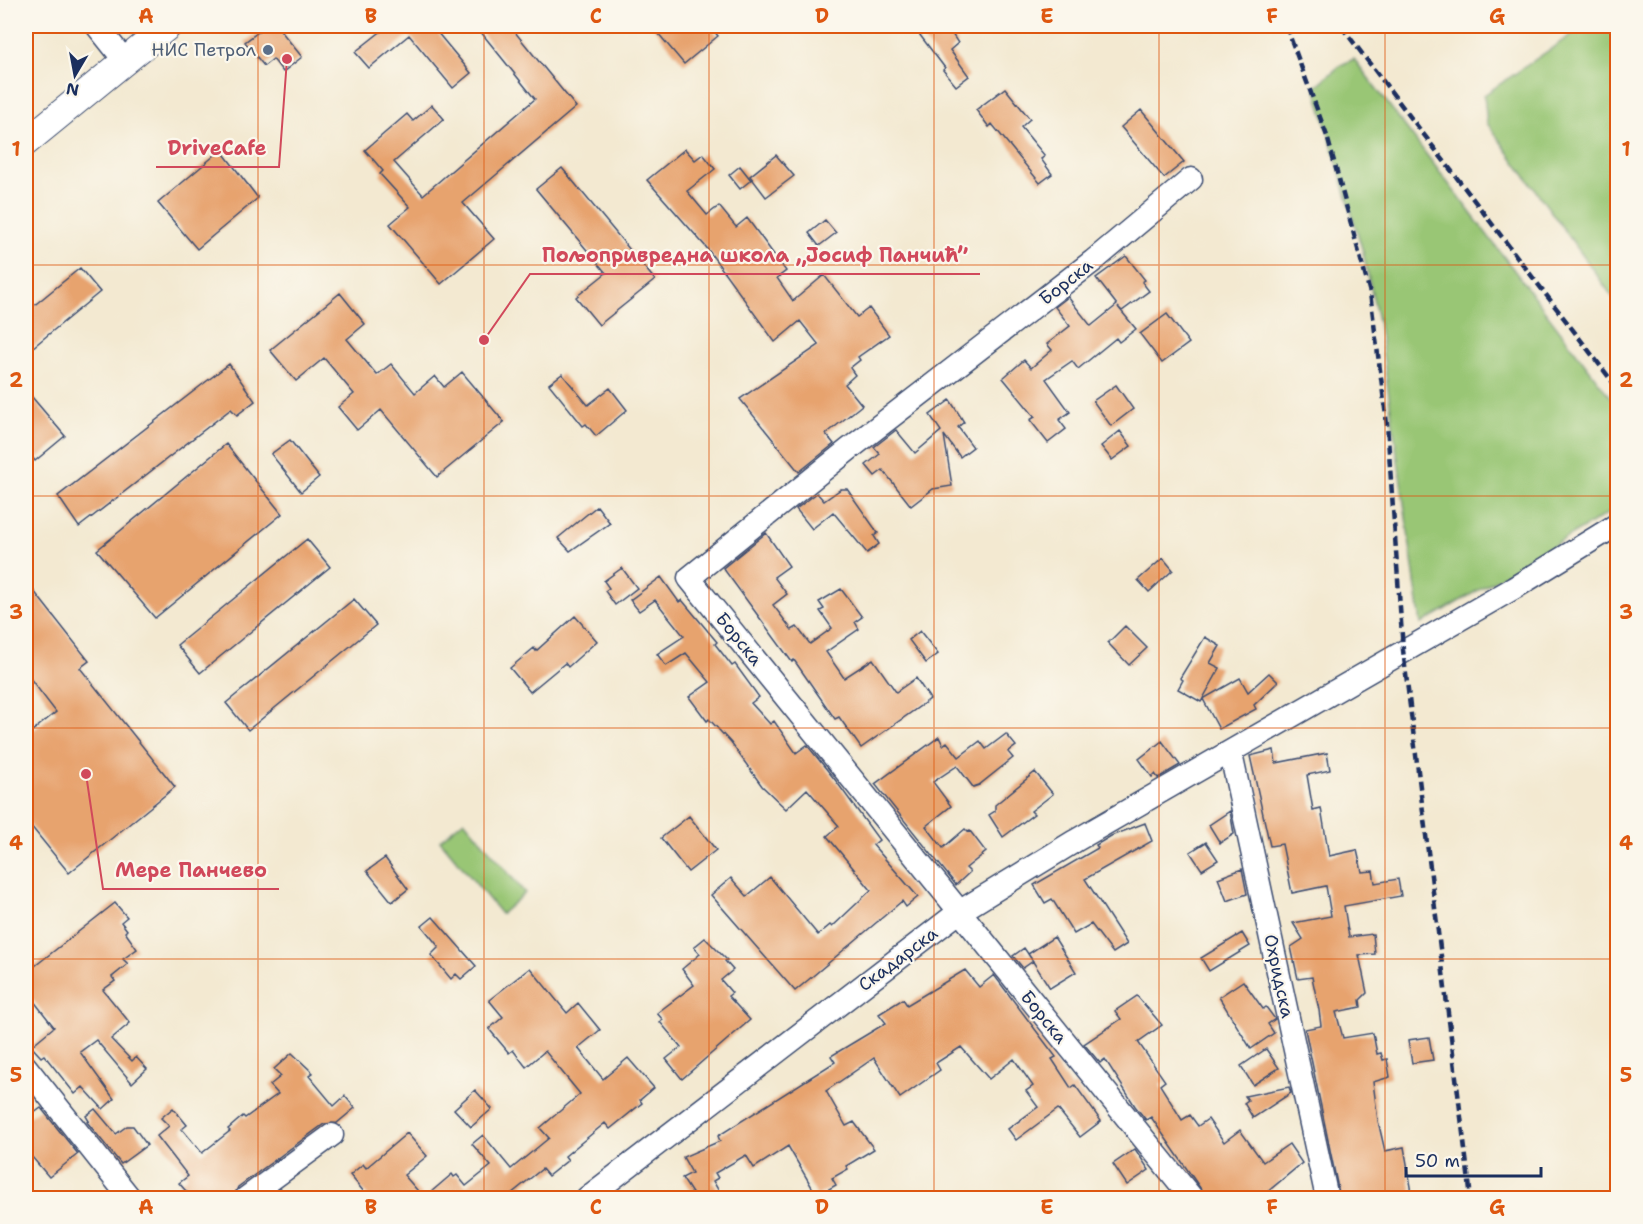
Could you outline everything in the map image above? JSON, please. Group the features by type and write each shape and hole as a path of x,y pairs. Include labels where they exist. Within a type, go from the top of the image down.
{"main road":[{"path":"26,142 168,26"}],"street":[{"path":"97,26 125,62"},
{"name":"Борска","path":"1191,179 1093,261 848,450 689,578 1191,1198"},
{"name":"Скадарска","path":"587,1198 959,912 1050,856 1231,754 1403,650 1532,577 1617,524"},
{"name":"Охридска","path":"1231,754 1327,1198"},
{"path":"26,1067 130,1198"},
{"path":"246,1198 332,1135"}],"green space":[{"path":"1584,26 1617,26 1617,303 1487,123 1484,95"},
{"path":"1354,59 1617,406 1617,508 1421,624 1379,325 1363,252 1315,87 1341,65"},
{"path":"464,820 525,893 501,914 440,840"}],"building":[{"name":"НИС Петрол","path":"266,26 277,26 302,57 283,72 273,59 264,66 245,42"},
{"path":"388,26 432,26 471,73 453,88 409,35 369,68 355,52"},
{"path":"476,26 510,26 576,107 463,203 494,239 441,284 390,224 410,207 380,174 383,171 365,150 407,114 413,121 432,105 444,119 394,162 423,195 535,99"},
{"path":"652,26 710,26 718,36 684,64"},
{"path":"913,26 947,26 958,43 950,50 969,76 956,86"},
{"path":"1005,88 1030,119 1021,127 1045,156 1041,159 1052,174 1040,183 992,124 989,127 976,110"},
{"path":"1141,110 1184,162 1164,178 1121,127"},
{"path":"685,149 695,160 703,154 715,169 687,191 707,215 719,206 736,227 747,218 786,271 777,278 793,301 824,275 857,317 869,308 889,335 858,357 860,360 850,368 855,375 845,384 862,405 826,434 834,444 799,472 740,399 819,345 800,321 775,342 706,247 647,180"},
{"path":"221,150 258,198 197,249 158,203"},
{"path":"776,155 794,176 766,197 750,176"},
{"path":"740,166 751,180 740,189 729,175"},
{"path":"562,168 655,280 599,325 576,297 606,273 536,189"},
{"path":"825,220 836,233 819,246 809,233"},
{"path":"1126,256 1145,280 1142,282 1149,291 1122,311 1118,307 1136,329 1119,342 1116,338 1078,369 1072,361 1046,379 1070,412 1059,420 1066,429 1048,443 1030,420 1035,417 1003,378 1024,360 1031,368 1052,350 1047,344 1070,326 1055,307 1068,297 1091,326 1117,305 1096,278"},
{"path":"80,268 100,292 26,353 26,312"},
{"path":"340,293 365,324 347,339 377,375 391,364 415,393 435,376 444,387 462,372 504,422 437,477 381,410 357,430 338,407 354,394 324,358 296,381 270,350"},
{"path":"1167,314 1189,343 1162,363 1140,334"},
{"path":"229,364 255,401 237,415 231,409 79,527 58,496"},
{"path":"562,374 588,405 610,388 627,410 596,436 586,424 583,426 549,384"},
{"path":"1116,385 1133,409 1111,426 1093,401"},
{"path":"26,390 65,436 35,461 26,449"},
{"path":"950,400 964,422 958,427 973,447 960,457 944,435 952,486 933,489 911,506 883,470 875,476 866,465 880,454 874,447 896,430 915,453 941,431 930,415"},
{"path":"1120,431 1131,446 1112,460 1101,446"},
{"path":"290,440 319,477 301,492 271,454"},
{"path":"226,444 282,514 155,618 97,550"},
{"path":"841,489 847,489 878,533 874,536 879,544 867,553 833,512 812,529 796,509 817,493 824,501"},
{"path":"597,506 610,523 570,551 558,538"},
{"path":"766,533 789,566 774,577 787,594 773,605 792,630 797,627 810,644 832,628 820,611 824,609 819,602 841,589 862,617 855,622 859,629 826,652 844,678 873,659 896,692 916,678 930,699 861,748 839,717 835,719 794,660 792,662 723,568"},
{"path":"307,539 330,567 200,673 177,645"},
{"path":"1163,558 1173,570 1149,592 1138,580"},
{"path":"622,568 637,588 615,605 605,591 609,588 604,581"},
{"path":"661,577 679,602 682,600 717,642 715,644 732,666 735,664 759,697 751,703 770,724 774,721 796,753 807,745 879,840 873,845 918,897 906,907 902,901 795,991 711,895 731,878 747,896 770,877 818,935 830,925 832,927 871,890 827,836 839,826 807,789 786,809 762,786 731,743 709,719 707,721 689,697 710,682 686,653 666,666 657,654 684,636 655,600 639,611 630,600"},
{"path":"26,581 89,661 80,668 175,787 69,873 26,820 26,736 56,712 26,673"},
{"path":"354,599 376,625 248,730 226,703"},
{"path":"575,616 597,641 568,667 565,663 530,692 510,668 534,648 536,651"},
{"path":"1125,626 1147,648 1129,665 1108,643"},
{"path":"920,631 938,654 926,663 909,640"},
{"path":"1205,637 1220,646 1210,663 1220,668 1201,702 1178,689 1183,680 1180,678"},
{"path":"1269,673 1278,682 1254,705 1256,709 1219,729 1203,699 1240,678 1248,692"},
{"path":"1006,734 1016,746 1008,752 1013,758 979,785 973,787 957,766 933,782 951,806 926,826 943,848 965,829 970,831 986,852 966,868 970,872 956,885 875,784 939,737 943,745 947,742 959,757 980,741 986,749"},
{"path":"1162,741 1180,765 1158,778 1155,774 1152,777 1139,759"},
{"path":"1274,750 1276,763 1327,753 1330,770 1307,775 1313,810 1321,808 1329,856 1357,850 1362,872 1373,871 1375,883 1398,879 1401,896 1344,906 1349,937 1373,934 1375,954 1359,955 1367,993 1360,1000 1361,1007 1336,1012 1343,1038 1373,1033 1377,1054 1381,1053 1383,1060 1387,1059 1390,1077 1373,1082 1378,1121 1385,1151 1404,1147 1413,1198 1340,1198 1305,1029 1321,1026 1319,1010 1312,977 1298,979 1291,947 1303,939 1293,923 1331,916 1326,886 1292,893 1282,844 1270,846 1250,756"},
{"path":"1035,772 1053,794 1031,811 1034,814 1003,837 989,815 995,811 995,805"},
{"path":"1230,811 1234,834 1220,843 1209,825"},
{"path":"689,816 716,850 688,872 661,838"},
{"path":"1145,823 1152,841 1085,879 1127,944 1113,953 1091,924 1074,934 1052,899 1045,903 1034,885 1098,848 1096,845 1111,836"},
{"path":"1206,842 1218,860 1202,870 1190,852"},
{"path":"385,858 408,889 392,902 367,871"},
{"path":"1242,869 1247,894 1227,901 1218,878"},
{"path":"115,903 127,917 121,922 137,949 123,959 128,964 112,977 115,981 103,990 130,1023 111,1039 132,1061 136,1057 147,1069 132,1083 96,1040 80,1052 114,1099 103,1109 83,1087 75,1094 44,1055 41,1057 31,1046 54,1027 26,991 26,973"},
{"path":"433,917 476,966 461,979 456,974 451,979 431,955 439,947 422,926"},
{"path":"1242,933 1250,946 1209,971 1201,958"},
{"path":"1054,937 1076,972 1050,988 1028,954"},
{"path":"705,938 727,960 725,961 733,970 721,980 732,993 728,996 750,1020 682,1079 666,1059 681,1047 660,1022 663,1020 657,1013 694,985 682,969 700,954 694,947"},
{"path":"1024,948 1033,961 1023,968 1013,956"},
{"path":"530,968 567,1013 578,1003 600,1030 578,1048 603,1079 628,1058 654,1088 640,1100 642,1103 610,1129 605,1123 565,1156 568,1160 548,1176 542,1169 506,1198 424,1198 452,1174 454,1177 457,1175 466,1186 491,1166 472,1144 483,1135 511,1169 549,1138 540,1128 580,1094 545,1051 526,1067 513,1050 509,1053 489,1029 503,1017 489,1000"},
{"path":"965,970 979,987 994,975 1056,1057 1052,1059 1071,1088 1075,1085 1101,1121 1080,1137 1058,1109 1016,1140 1008,1129 1038,1107 1026,1091 1033,1086 1014,1059 989,1079 961,1047 936,1063 940,1070 900,1098 874,1058 826,1091 846,1126 854,1122 874,1149 846,1166 848,1169 832,1178 836,1185 817,1196 788,1146 754,1168 746,1155 715,1173 718,1178 713,1181 720,1193 711,1198 695,1198 682,1178 692,1173 683,1157 720,1141 718,1136 835,1062 831,1056 886,1023 879,1014 903,999 907,1005"},
{"path":"1243,981 1263,1009 1266,1007 1275,1019 1268,1024 1274,1033 1251,1049 1219,997"},
{"path":"1137,996 1162,1025 1138,1042 1165,1081 1160,1085 1182,1120 1190,1115 1198,1126 1208,1119 1224,1142 1240,1130 1263,1162 1289,1144 1302,1163 1260,1198 1207,1198 1151,1117 1146,1120 1135,1106 1105,1059 1100,1063 1084,1044 1121,1019 1115,1011"},
{"path":"1429,1037 1433,1060 1412,1063 1408,1040"},
{"path":"1266,1049 1279,1068 1253,1085 1241,1066"},
{"path":"292,1053 313,1073 309,1076 334,1106 345,1096 355,1108 337,1123 324,1124 238,1187 233,1198 192,1198 179,1183 188,1176 157,1136 169,1126 161,1118 173,1108 187,1125 182,1129 202,1153 230,1131 228,1129 243,1116 245,1118 278,1094 270,1085 281,1076 274,1069"},
{"path":"1289,1087 1291,1093 1253,1118 1244,1103 1248,1100 1245,1096"},
{"path":"475,1090 492,1109 471,1127 454,1109"},
{"path":"41,1108 78,1154 49,1177 26,1150 26,1119"},
{"path":"95,1109 116,1134 127,1126 133,1126 147,1145 121,1164 87,1122 89,1121 86,1116"},
{"path":"407,1133 427,1156 404,1175 424,1198 369,1198 350,1175 363,1164 366,1168"},
{"path":"1135,1149 1149,1170 1127,1185 1113,1164"}],"railway":[{"path":"1286,26 1327,136 1370,293 1387,424 1403,650 1471,1198"},
{"path":"1341,26 1618,389"}],"place":[{"name":"НИС Петрол","path":"268,50"},
{"name":"DriveCafe","path":"287,59"},
{"name":"Пољопривредна школа „Јосиф Панчић”","path":"484,340"},
{"name":"Мере Панчево","path":"86,774"}]}
